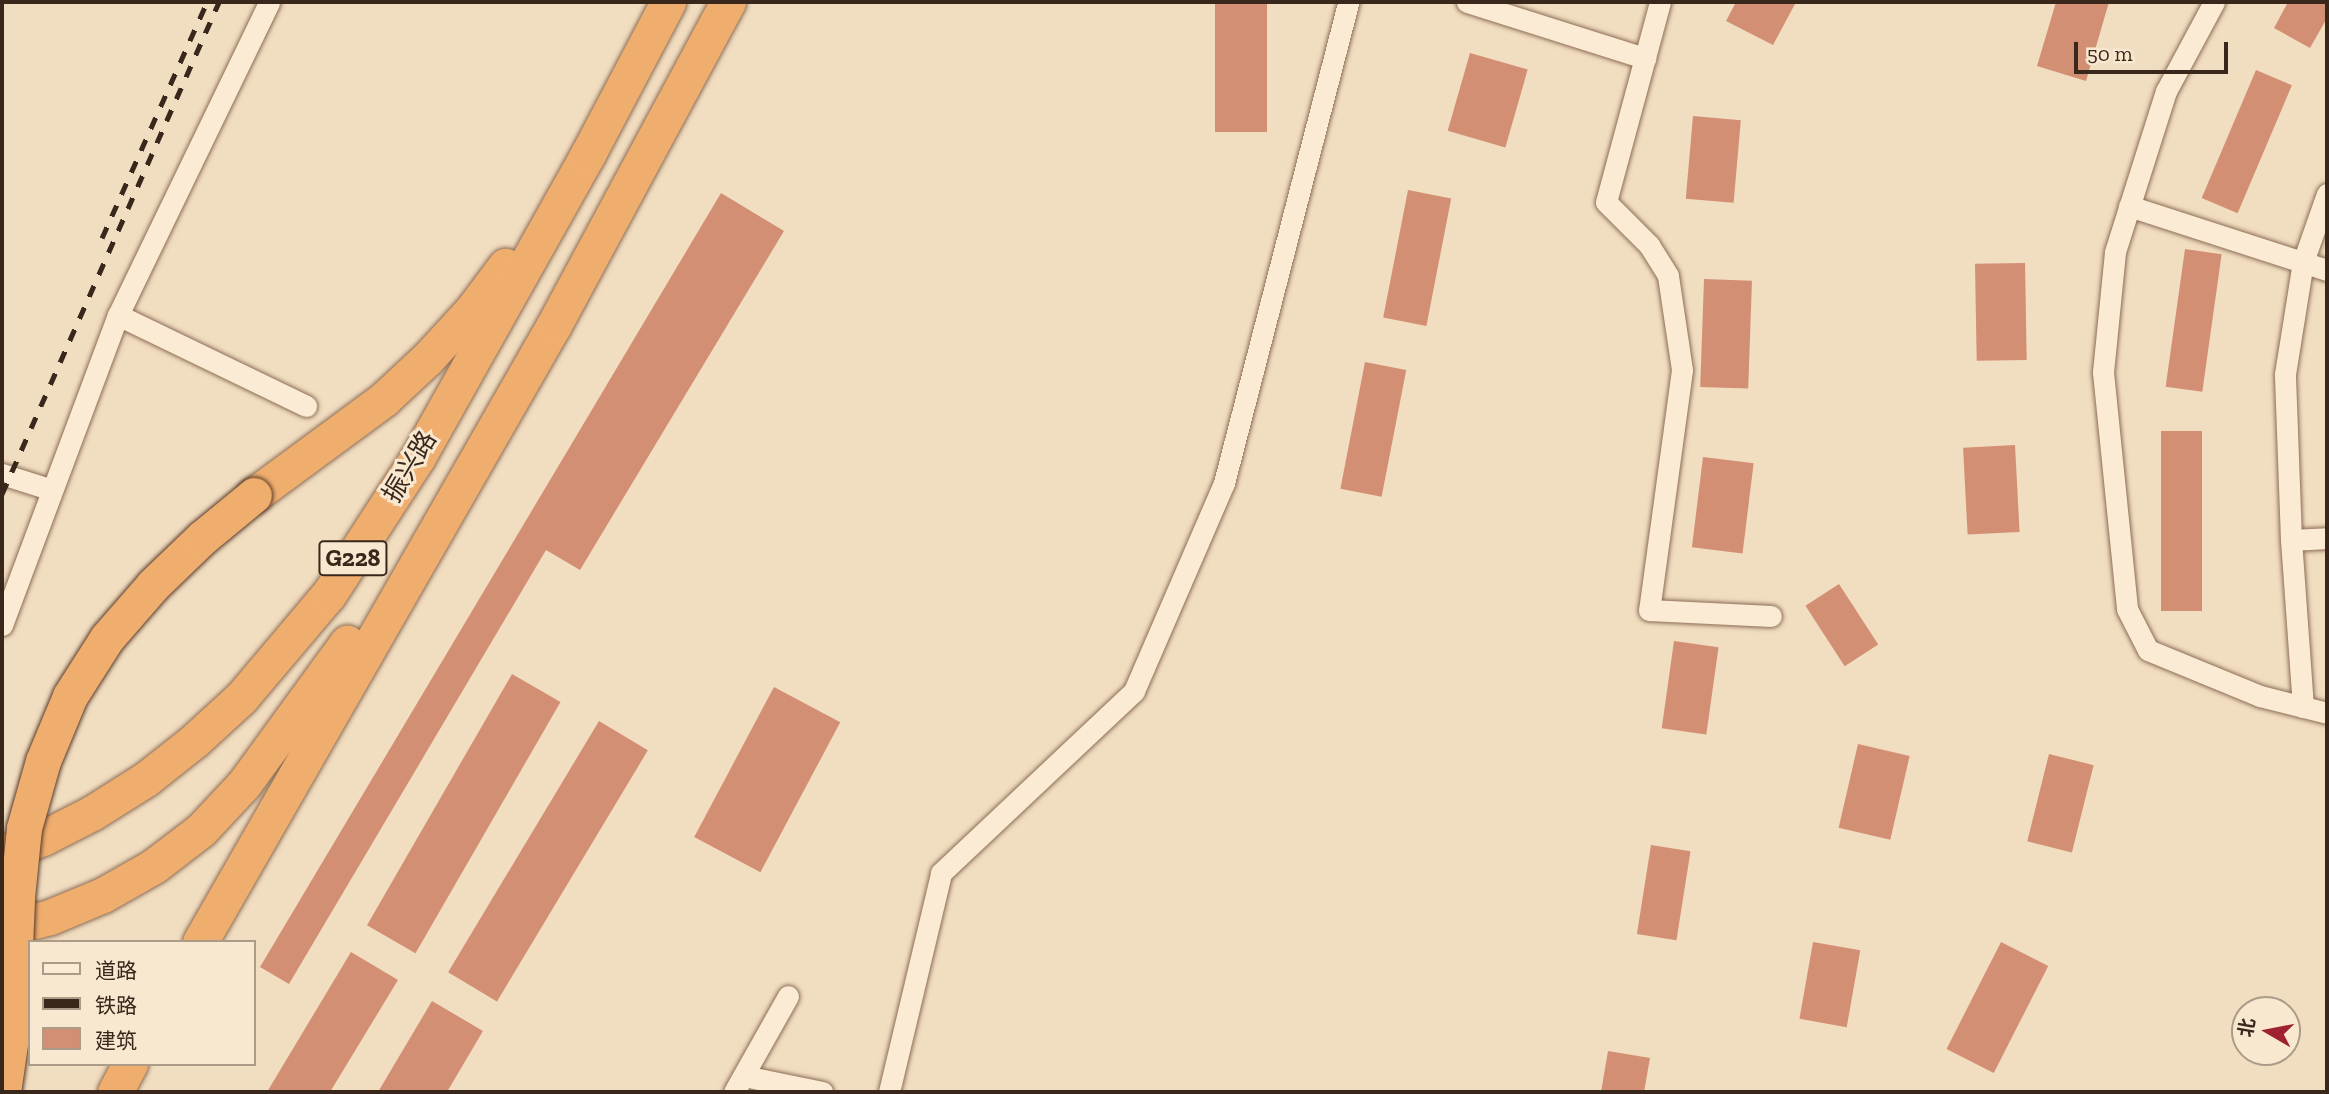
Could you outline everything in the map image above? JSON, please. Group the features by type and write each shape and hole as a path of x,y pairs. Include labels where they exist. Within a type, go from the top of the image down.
{"highway":[{"name":"振兴路","path":"2,853 43,838 92,813 146,779 241,698 329,594 418,457 588,154 668,2"},
{"name":"振兴路","path":"201,940 621,205 728,2"},
{"path":"3,1092 11,1037 17,897 24,828 47,750 70,696 107,638 163,575 254,495 384,399 428,358 473,309 588,154"},
{"path":"2,929 50,917 103,895 154,866 201,830 244,784 464,481"},
{"path":"114,1092 129,1066"}],"street":[{"path":"2,625 118,315 269,2"},
{"path":"889,1092 941,873 1134,691 1224,484 1348,2"},
{"path":"1467,2 1645,58"},
{"path":"1660,2 1606,202 1649,245 1668,276 1682,370 1648,610 1771,616"},
{"path":"2214,2 2166,91 2115,252 2104,372 2127,609 2148,650 2260,696 2327,713"},
{"path":"2303,707 2291,540 2285,374 2303,262 2327,194"},
{"path":"2129,206 2327,270"},
{"path":"118,315 306,406"},
{"path":"2,474 52,490"},
{"path":"2291,540 2327,538"},
{"path":"788,996 739,1084 822,1092"}],"building":[{"path":"1215,2 1267,2 1267,132 1215,132"},
{"path":"1736,2 1796,2 1773,45 1726,21"},
{"path":"2056,2 2109,2 2086,81 2037,66"},
{"path":"2288,2 2327,2 2327,18 2310,48 2274,28"},
{"path":"1470,53 1528,70 1505,147 1448,131"},
{"path":"2256,70 2292,85 2238,213 2202,198"},
{"path":"1693,116 1741,120 1734,203 1686,199"},
{"path":"1408,190 1451,198 1426,326 1383,318"},
{"path":"721,193 784,231 580,570 546,550 289,984 260,967"},
{"path":"2185,249 2222,254 2202,392 2166,387"},
{"path":"2025,263 2027,360 1977,361 1975,264"},
{"path":"1704,279 1752,281 1748,389 1700,387"},
{"path":"1365,362 1406,370 1382,497 1340,489"},
{"path":"2161,431 2202,431 2202,611 2161,611"},
{"path":"2015,445 2020,532 1968,535 1963,448"},
{"path":"1703,457 1754,463 1743,554 1692,547"},
{"path":"1839,584 1878,644 1845,666 1805,606"},
{"path":"1674,641 1719,647 1706,734 1662,728"},
{"path":"512,674 560,702 415,953 367,925"},
{"path":"774,687 840,722 760,872 694,837"},
{"path":"599,721 648,750 497,1002 448,972"},
{"path":"1858,744 1910,756 1890,840 1839,828"},
{"path":"2049,754 2094,765 2072,852 2027,841"},
{"path":"1651,845 1691,851 1676,940 1637,934"},
{"path":"1813,942 1860,950 1847,1027 1799,1019"},
{"path":"2001,942 2048,966 1994,1073 1947,1049"},
{"path":"351,952 398,980 330,1092 267,1092"},
{"path":"432,1001 483,1031 447,1092 378,1092"},
{"path":"1608,1051 1650,1058 1644,1092 1601,1092"}],"railway":[{"path":"102,238 207,2"},
{"path":"2,494 219,2"}]}
